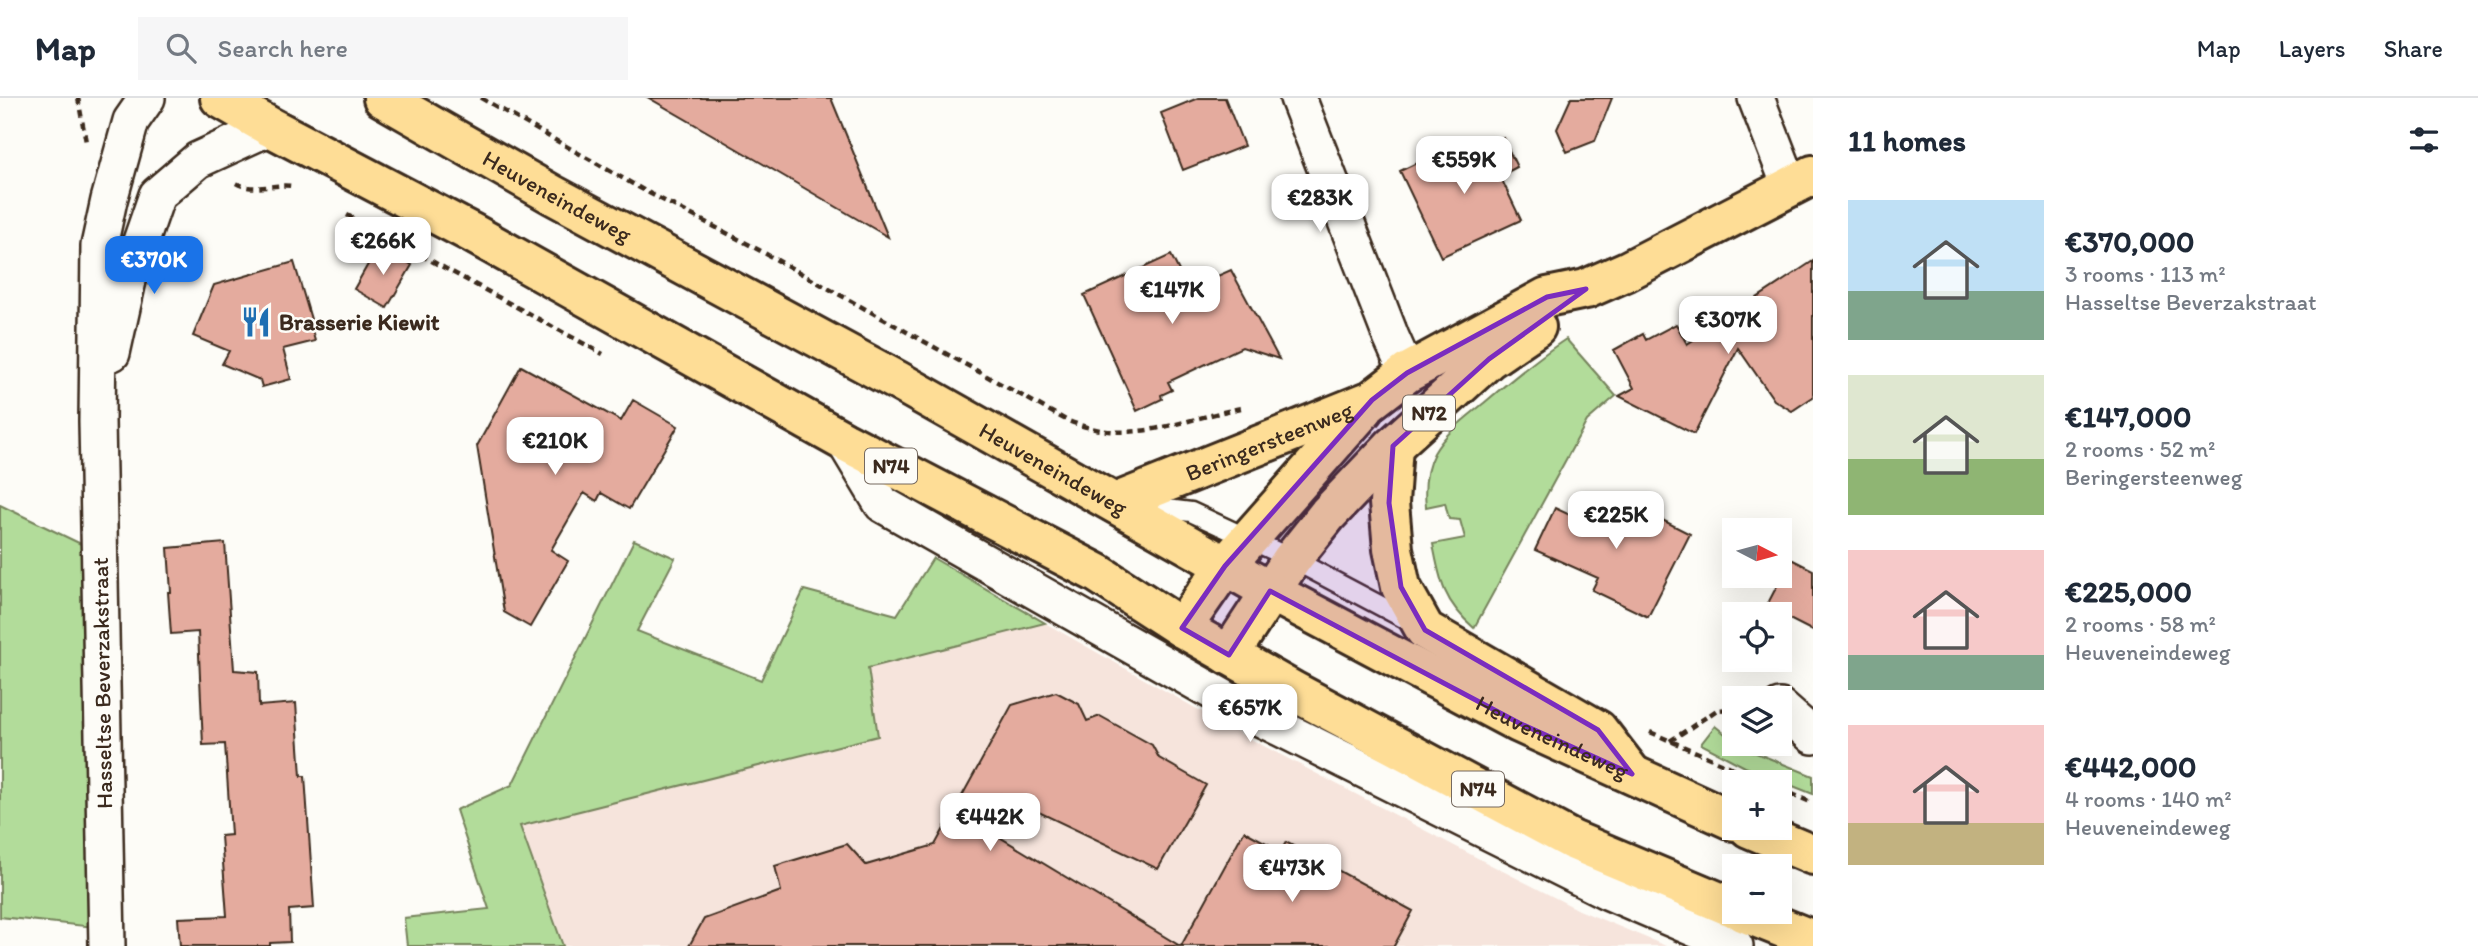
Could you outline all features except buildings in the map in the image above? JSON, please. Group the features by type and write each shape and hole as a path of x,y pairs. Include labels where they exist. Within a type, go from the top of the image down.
{"main road":[{"name":"N74","path":"219,98 472,233 844,441 1097,573 1229,655 1572,839 1722,903"},
{"name":"Heuveneindeweg","path":"383,98 553,195 821,338 1115,503 1237,553 1270,591 1519,723 1722,815"},
{"name":"Beringersteenweg","path":"1115,503 1372,400 1407,373 1547,297 1586,289 1627,271 1801,181"},
{"name":"Beringersteenweg","path":"1229,655 1292,559 1328,514 1393,446 1489,359 1559,312 1586,289"},
{"path":"1182,628 1237,553 1372,400"},
{"path":"1393,446 1389,503 1393,550 1401,587 1425,630 1598,730 1632,774"},
{"path":"1777,840 1813,855"},
{"path":"1773,924 1813,940"}],"street":[{"name":"Hasseltse Beverzakstraat","path":"107,946 97,421 99,246 131,121 147,98"},
{"path":"1298,98 1407,373"},
{"path":"1756,98 1801,181"},
{"name":"Hasseltse Beverzakstraat","path":"97,421 129,276 157,195 198,160 270,127"},
{"path":"844,441 882,504 1254,715 1607,891 1735,946"},
{"path":"1792,718 1813,736"}],"lane":[{"path":"1237,553 1292,559 1425,630"}],"path":[{"path":"481,98 647,192 748,244 1076,424 1108,433 1128,434 1214,414"},
{"path":"198,160 243,187 290,185 300,189"},
{"path":"336,209 608,357"},
{"path":"1670,741 1717,710 1722,710"},
{"path":"1792,794 1813,803"}],"highlighted area":[{"path":"1586,289 1489,359 1393,446 1389,503 1401,587 1425,630 1598,730 1632,774 1519,723 1270,591 1229,655 1182,628 1225,566 1372,400 1407,373 1547,297"}],"shaded area":[{"path":"1045,623 1243,735 1489,864 1579,910 1666,946 563,946 520,826 878,736 868,668"}],"green space":[{"path":"1566,339 1616,396 1587,421 1474,628 1450,600 1438,570 1433,544 1465,538 1460,520 1449,519 1445,503 1426,507 1425,486 1429,466 1444,438 1524,370"},
{"path":"0,505 83,545 94,927 0,917"},
{"path":"634,540 675,558 637,631 761,680 804,590 897,615 933,558 1045,623 868,668 878,736 520,826 563,946 407,946 404,918 489,909 456,810 512,785"},
{"path":"1715,726 1722,732 1722,755 1701,744"},
{"path":"1724,756 1764,756 1813,776 1813,794 1792,786 1792,770 1753,770"}],"place":[{"name":"Brasserie Kiewit","path":"256,322"}]}
